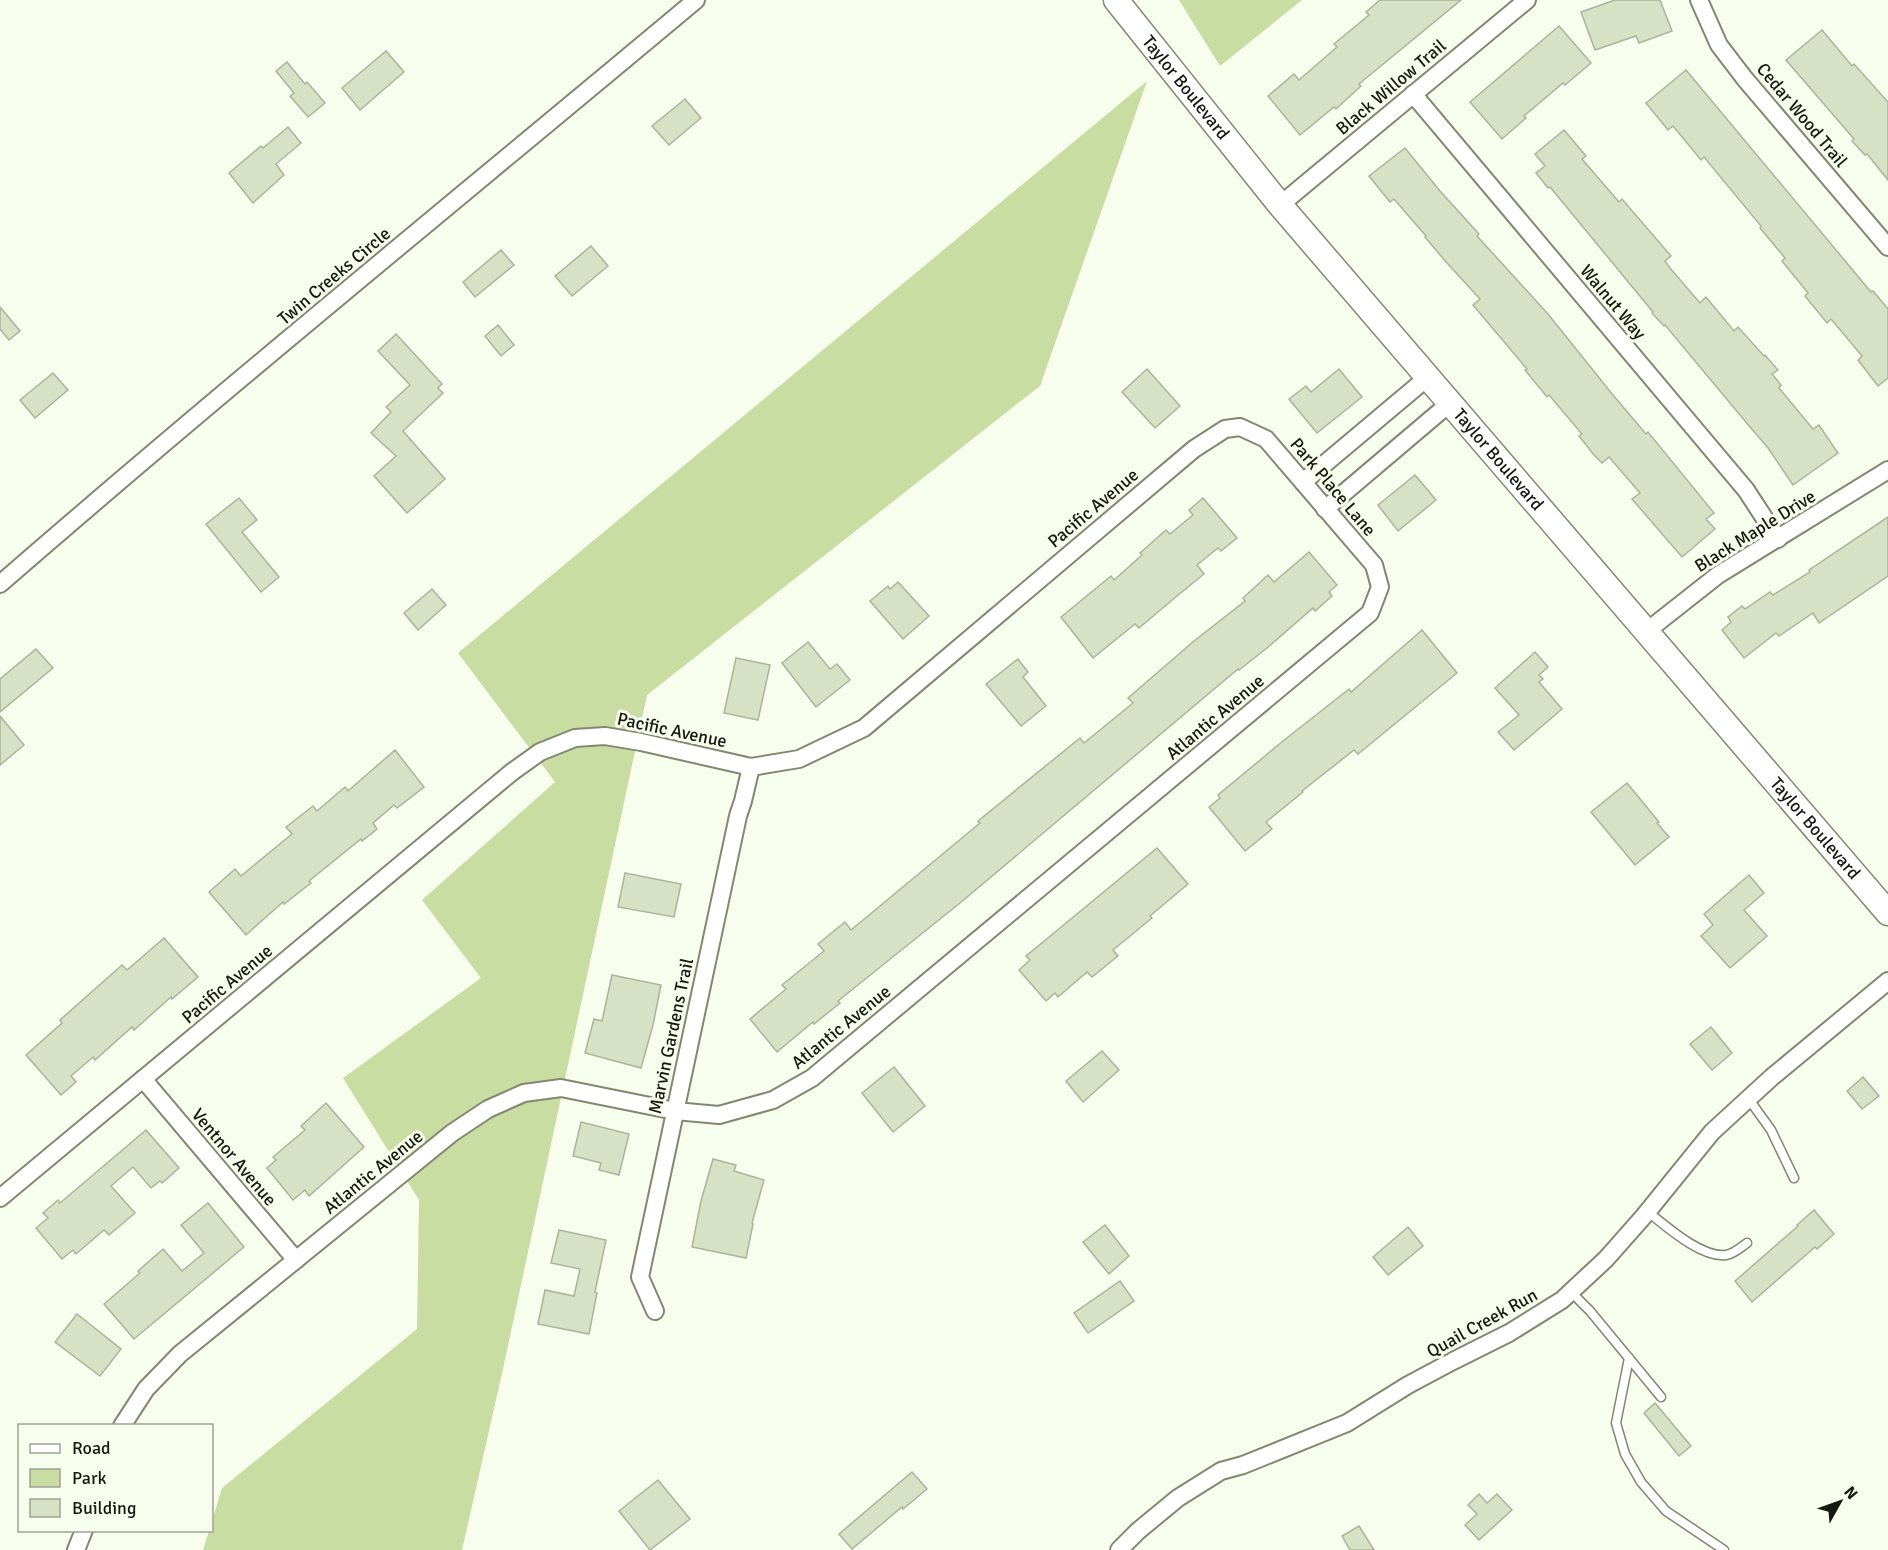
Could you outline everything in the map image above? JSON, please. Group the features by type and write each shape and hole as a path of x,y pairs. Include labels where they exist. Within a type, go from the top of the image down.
{"street":[{"name":"Twin Creeks Circle","path":"0,584 417,231 696,0"},
{"name":"Taylor Boulevard","path":"1116,0 1280,205 1888,913"},
{"name":"Black Willow Trail","path":"1280,205 1527,0"},
{"name":"Cedar Wood Trail","path":"1699,0 1719,45 1745,79 1888,247"},
{"name":"Walnut Way","path":"1413,94 1746,490 1778,539"},
{"path":"1303,483 1428,377"},
{"path":"1325,509 1450,403"},
{"name":"Park Place Lane","path":"1240,427 1266,439 1374,565 1380,587"},
{"name":"Pacific Avenue","path":"0,1198 512,772 540,752 575,738 605,736 751,767 799,759 864,728 1194,449 1225,429 1240,427"},
{"name":"Black Maple Drive","path":"1647,631 1718,575 1888,471"},
{"name":"Atlantic Avenue","path":"123,1424 146,1389 180,1354 452,1133 488,1108 524,1093 561,1088 675,1112 718,1115 773,1100 812,1078 1370,613 1380,587"},
{"name":"Marvin Gardens Trail","path":"655,1311 640,1277 738,816 744,801 751,767"},
{"name":"Quail Creek Run","path":"1119,1550 1178,1497 1221,1471 1243,1466 1347,1423 1418,1380 1544,1313 1571,1292 1606,1258 1648,1212 1712,1132 1748,1098 1888,981"},
{"name":"Ventnor Avenue","path":"143,1079 296,1260"},
{"path":"76,1550 83,1532"}],"lane":[{"path":"1748,1098 1771,1130 1794,1178"},
{"path":"1648,1212 1679,1237 1697,1247 1715,1253 1726,1255 1735,1252 1747,1243"},
{"path":"1571,1292 1590,1311 1661,1397"},
{"path":"1629,1358 1616,1423 1625,1454 1641,1482 1666,1511 1724,1550"}],"green space":[{"path":"1179,0 1302,0 1220,66"},
{"path":"1147,81 1040,386 647,695 462,1550 203,1550 209,1532 213,1532 213,1518 222,1488 417,1329 419,1200 343,1078 481,978 422,900 555,782 458,653"}],"building":[{"path":"1380,0 1461,0 1359,84 1361,86 1336,109 1334,107 1300,135 1268,96 1294,74 1299,80 1337,47 1334,44 1369,15 1366,12"},
{"path":"1615,0 1660,0 1672,31 1639,43 1636,36 1595,50 1581,12"},
{"path":"1559,26 1591,63 1524,116 1526,118 1502,139 1470,102"},
{"path":"1822,30 1852,66 1854,64 1888,102 1888,180 1867,154 1865,155 1852,141 1854,139 1786,60"},
{"path":"386,51 404,72 360,110 342,88"},
{"path":"287,62 325,103 308,117 290,96 294,93 276,71"},
{"path":"1686,70 1871,292 1873,291 1888,309 1888,378 1878,386 1858,360 1862,356 1831,319 1827,323 1805,296 1808,293 1782,261 1785,258 1760,228 1761,226 1704,157 1701,160 1673,126 1668,130 1646,103"},
{"path":"685,99 701,118 669,145 652,126"},
{"path":"288,127 301,143 276,164 284,175 253,203 229,173"},
{"path":"1564,130 1586,156 1582,159 1619,202 1622,199 1671,256 1665,261 1670,268 1700,303 1706,297 1734,331 1738,327 1765,355 1778,370 1772,374 1781,385 1779,388 1813,429 1819,425 1838,453 1793,485 1768,448 1536,173 1545,166 1535,154"},
{"path":"1405,148 1479,234 1477,236 1548,314 1646,434 1648,432 1714,513 1706,519 1715,529 1682,557 1632,499 1640,493 1609,457 1602,463 1594,455 1579,436 1582,434 1549,395 1547,397 1525,370 1527,369 1473,305 1480,299 1394,199 1390,202 1369,176"},
{"path":"591,246 608,266 572,296 555,276"},
{"path":"501,250 514,265 475,297 463,282"},
{"path":"0,307 20,331 9,340 0,329"},
{"path":"498,325 514,345 501,356 485,336"},
{"path":"396,334 442,384 438,388 443,393 403,431 445,479 407,513 374,476 396,456 371,433 391,412 386,407 410,385 378,351"},
{"path":"1147,369 1180,406 1155,428 1122,392"},
{"path":"1339,369 1362,397 1317,433 1289,399 1306,386 1311,392"},
{"path":"53,373 68,390 35,418 20,400"},
{"path":"1415,475 1436,500 1398,531 1378,505"},
{"path":"239,498 257,520 242,532 279,577 261,592 206,524"},
{"path":"1203,498 1237,538 1221,551 1218,548 1197,565 1204,574 1139,628 1135,624 1093,658 1061,617 1111,576 1114,580 1166,530 1170,534 1193,515 1189,510"},
{"path":"1888,517 1888,576 1819,623 1813,613 1779,636 1776,633 1744,658 1722,630 1731,622 1728,617 1742,606 1745,609 1770,592 1773,595 1810,572 1809,570"},
{"path":"1309,552 1337,585 1329,592 1332,596 1315,611 1313,608 1267,648 1238,669 960,903 838,1001 840,1003 777,1052 750,1019 786,989 782,985 824,951 818,944 845,922 851,930 980,823 978,821 1080,738 1084,743 1133,703 1128,698 1245,601 1243,598 1268,575 1274,582"},
{"path":"898,582 929,616 903,639 870,601 888,586 890,589"},
{"path":"432,589 446,605 418,630 404,613"},
{"path":"1422,630 1457,673 1358,754 1354,750 1302,791 1266,822 1272,829 1245,851 1209,807 1220,798 1218,795 1349,689 1351,692"},
{"path":"808,642 830,669 837,664 850,680 816,707 782,663"},
{"path":"36,649 53,668 0,712 0,679"},
{"path":"1535,652 1548,667 1539,675 1543,679 1539,682 1562,709 1514,750 1498,732 1519,715 1495,688"},
{"path":"736,658 770,665 758,720 724,713"},
{"path":"1018,659 1028,672 1023,677 1046,706 1021,726 986,684"},
{"path":"0,716 24,745 0,765"},
{"path":"395,750 424,787 397,808 394,805 373,823 377,829 362,841 361,839 284,904 283,902 246,935 209,892 235,869 241,876 292,834 286,827 313,806 317,811 345,787 348,791"},
{"path":"1627,783 1669,837 1635,865 1591,812"},
{"path":"1157,848 1188,884 1113,950 1118,956 1092,977 1087,972 1058,997 1055,993 1046,1001 1019,970 1030,960 1026,956"},
{"path":"625,873 681,884 674,917 618,907"},
{"path":"1749,875 1764,893 1744,910 1767,936 1730,968 1701,936 1713,925 1704,914"},
{"path":"164,938 198,977 172,999 171,997 134,1030 132,1027 95,1060 93,1057 71,1076 76,1082 61,1095 26,1055 62,1023 60,1020 122,965 127,970"},
{"path":"612,975 661,985 641,1068 585,1053 594,1019 602,1021"},
{"path":"1711,1027 1732,1053 1712,1070 1690,1044"},
{"path":"1102,1051 1119,1070 1083,1102 1066,1081"},
{"path":"894,1067 925,1106 893,1132 862,1093"},
{"path":"1863,1077 1879,1096 1862,1109 1847,1091"},
{"path":"326,1103 364,1147 309,1196 305,1190 293,1200 267,1168 276,1160 273,1157 305,1130 301,1126"},
{"path":"581,1122 629,1134 619,1175 599,1170 601,1163 573,1156"},
{"path":"146,1130 179,1168 162,1183 160,1181 151,1188 133,1167 111,1186 135,1213 109,1235 104,1230 76,1254 73,1250 62,1259 36,1228 48,1218 43,1213 58,1200 60,1203"},
{"path":"713,1159 736,1165 734,1171 764,1180 752,1223 746,1258 692,1247 701,1201"},
{"path":"208,1203 244,1247 134,1339 104,1304 140,1273 138,1271 163,1249 182,1271 204,1253 181,1225"},
{"path":"1814,1210 1834,1234 1817,1249 1815,1247 1752,1302 1735,1281"},
{"path":"1105,1225 1129,1256 1109,1274 1083,1242"},
{"path":"1408,1227 1423,1246 1388,1275 1373,1257"},
{"path":"559,1230 606,1240 589,1334 538,1324 545,1290 574,1296 580,1269 551,1263"},
{"path":"1120,1281 1134,1301 1088,1333 1074,1313"},
{"path":"77,1314 121,1349 100,1376 55,1342"},
{"path":"1655,1403 1691,1446 1679,1456 1644,1413"},
{"path":"912,1472 927,1489 852,1549 839,1534"},
{"path":"658,1480 690,1519 650,1550 619,1511"},
{"path":"1479,1494 1487,1503 1497,1494 1512,1510 1479,1540 1465,1525 1477,1514 1468,1505"},
{"path":"1359,1526 1374,1550 1350,1550 1342,1536"}]}
